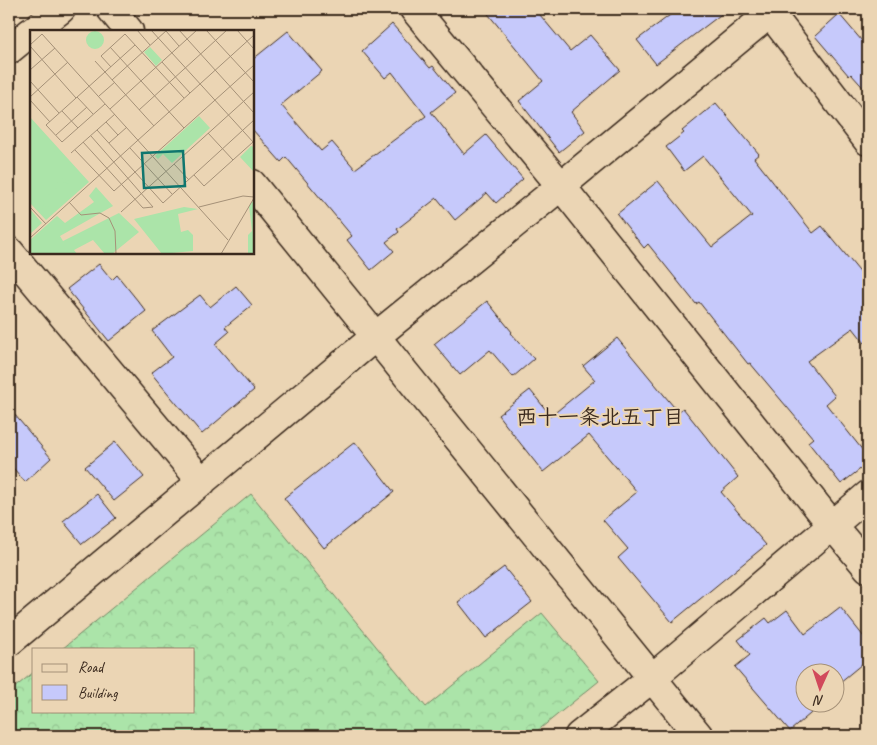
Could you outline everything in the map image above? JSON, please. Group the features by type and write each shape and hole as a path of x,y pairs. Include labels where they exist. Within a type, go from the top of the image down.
{"street":[{"path":"35,30 61,9"},
{"path":"111,9 128,30"},
{"path":"414,9 561,186 868,568"},
{"path":"9,642 771,10 868,141"},
{"path":"9,50 30,34"},
{"path":"254,186 699,736"},
{"path":"9,251 202,482"},
{"path":"579,736 652,678 868,495"}],"green space":[{"path":"251,494 426,707 542,613 599,681 531,736 9,736 9,692 32,674 32,712 195,712 195,648 63,648"}],"building":[{"path":"484,9 535,9 570,51 590,35 620,70 571,112 585,131 559,152 519,101 543,81"},
{"path":"678,9 728,9 656,64 637,40"},
{"path":"839,14 868,48 868,93 851,74 849,76 815,36"},
{"path":"392,24 430,68 433,66 455,93 431,112 464,154 486,135 523,179 496,203 487,193 455,220 437,198 397,229 399,232 386,242 394,251 371,270 347,240 352,236 286,157 281,162 254,131 254,58 288,31 322,71 281,105 321,151 332,142 355,169 426,116 392,72 385,78 362,51"},
{"path":"716,103 759,154 754,158 813,233 822,226 868,282 868,347 853,328 807,361 835,396 826,404 868,457 868,463 841,484 808,442 813,438 750,363 748,364 699,302 696,304 648,244 644,248 617,214 658,181 712,247 752,216 703,156 684,171 666,147"},
{"path":"99,264 112,280 117,275 146,311 109,341 67,289"},
{"path":"236,286 252,305 225,327 229,332 215,344 254,390 202,434 151,373 172,357 152,331 200,295 210,307"},
{"path":"487,301 511,333 534,359 513,377 490,350 460,375 434,344"},
{"path":"617,338 678,412 683,408 738,477 721,492 766,545 672,622 618,558 628,549 603,520 637,492 589,435 543,472 498,415 530,390 551,416 595,380 583,366"},
{"path":"9,408 51,458 25,482 9,463"},
{"path":"115,442 144,477 114,501 85,467"},
{"path":"355,442 394,492 324,548 284,498"},
{"path":"97,494 116,518 82,544 63,521"},
{"path":"504,567 532,602 486,638 458,602"},
{"path":"840,607 868,642 868,659 844,679 844,662 794,662 794,712 812,712 790,731 735,667 750,655 738,640 766,618 770,623 787,610 805,634"}],"district":[{"name":"西十一条北五丁目","path":"600,417"}]}
